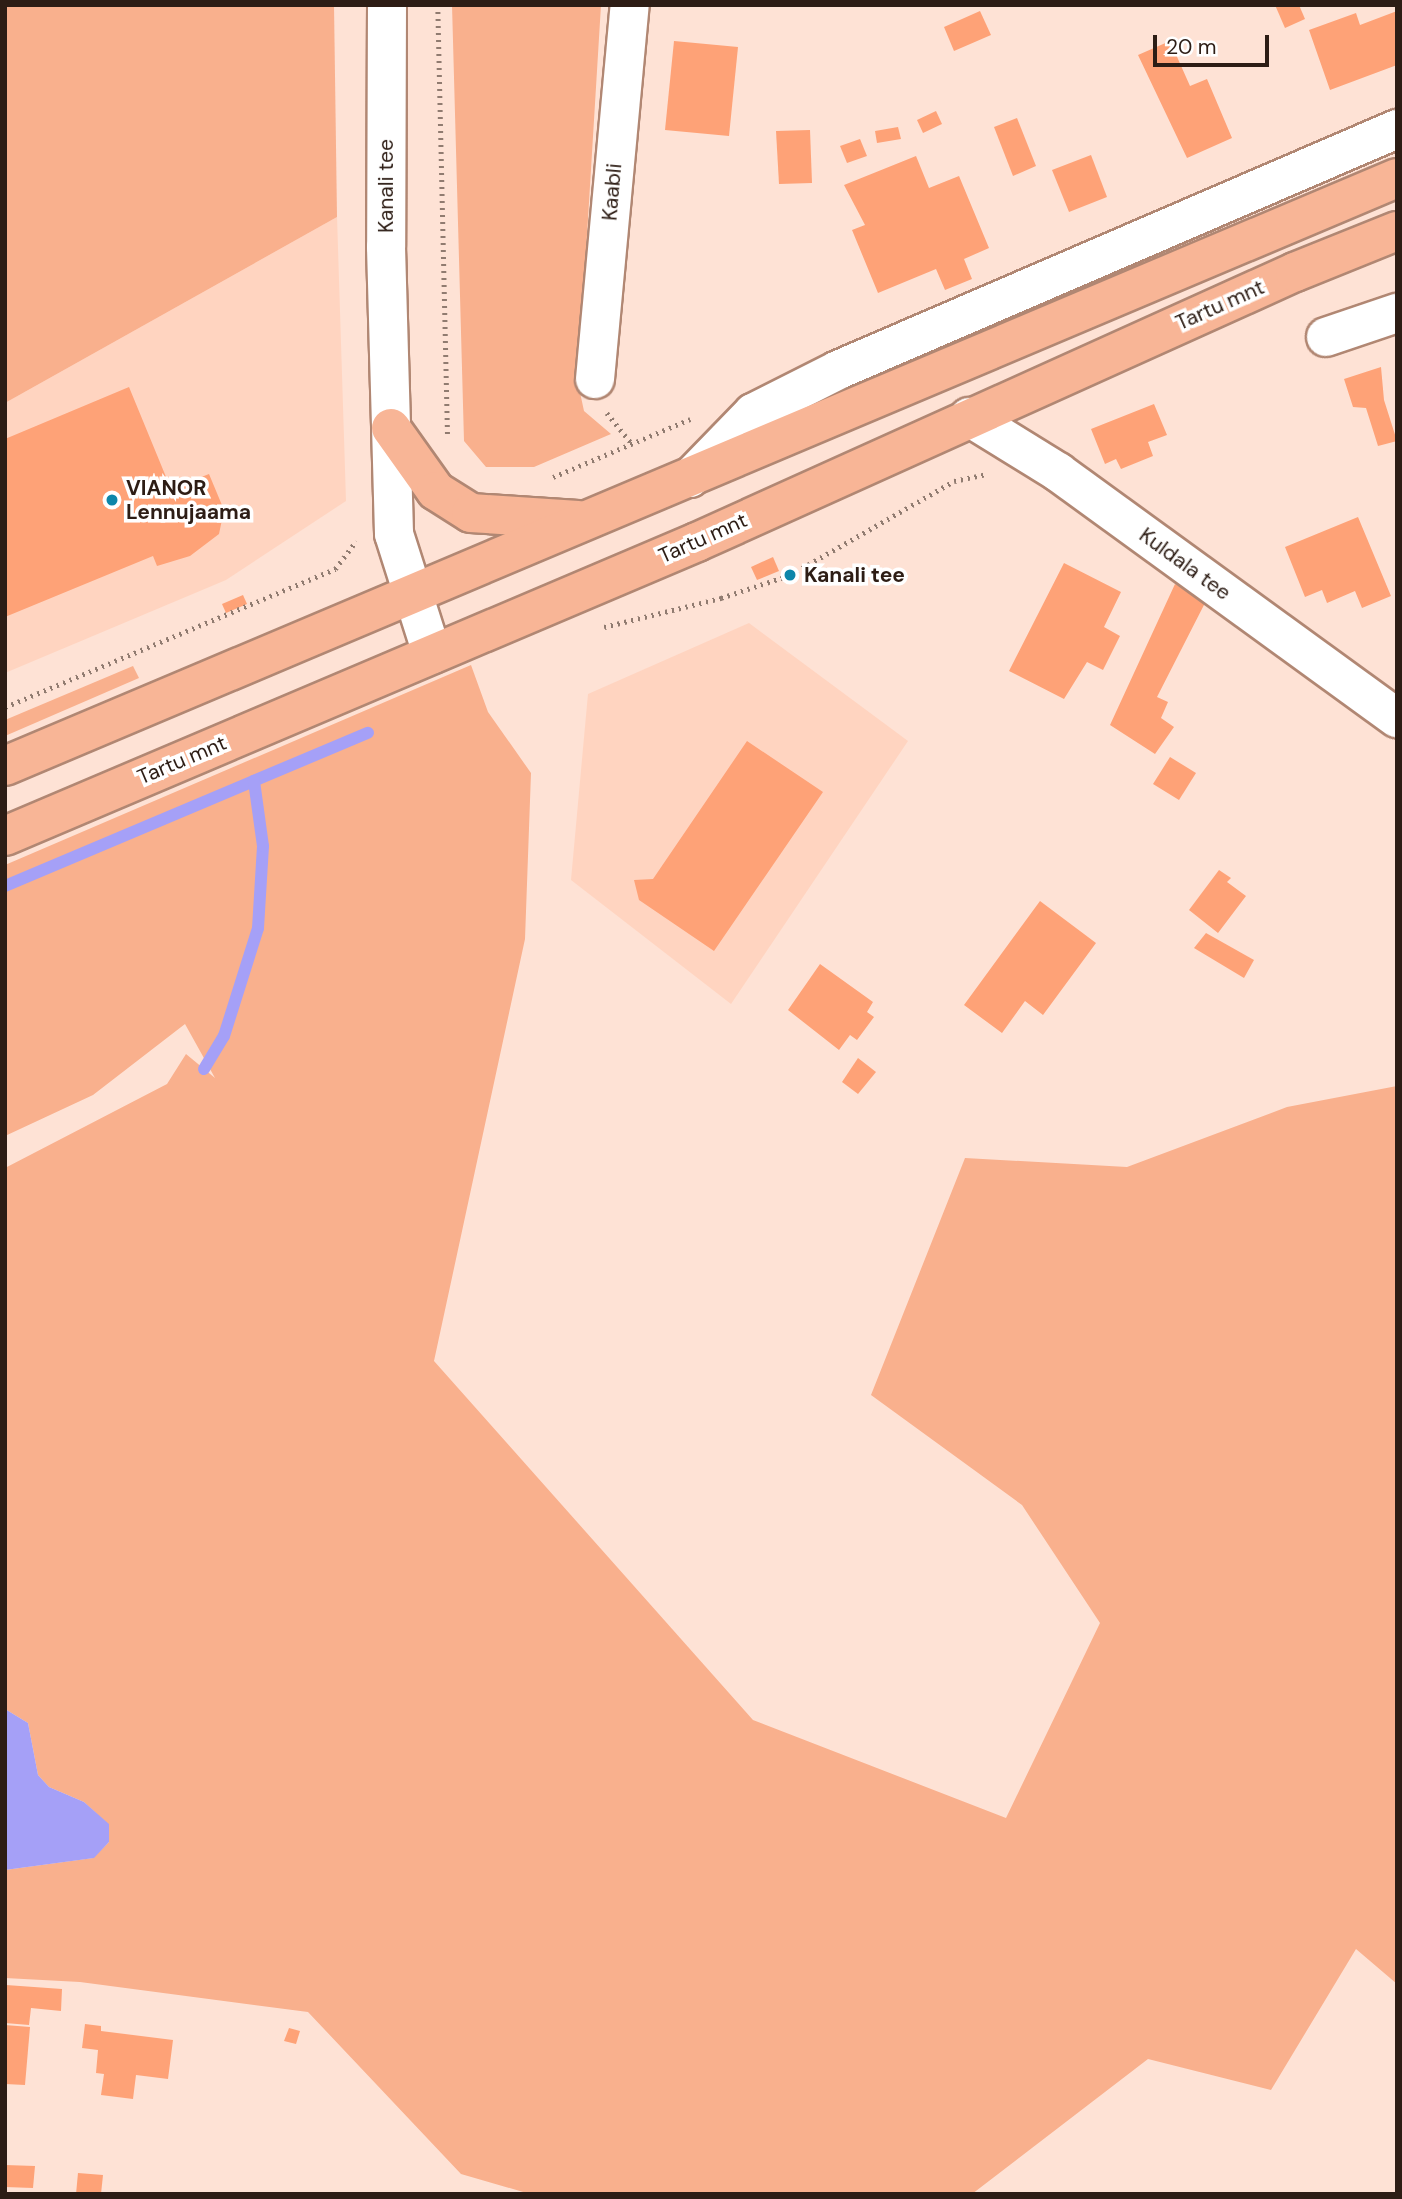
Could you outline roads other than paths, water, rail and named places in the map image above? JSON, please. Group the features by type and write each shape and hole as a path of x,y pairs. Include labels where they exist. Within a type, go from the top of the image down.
{"highway":[{"path":"5,766 591,521 1397,178"},
{"name":"Tartu mnt","path":"5,836 697,542 969,417 1397,231"},
{"path":"391,428 436,491 471,513 591,521"}],"street":[{"name":"Kanali tee","path":"387,5 386,247 394,534 411,595 432,654"},
{"name":"Kaabli","path":"595,379 630,5"},
{"path":"689,479 753,413 838,370 1397,129"},
{"path":"1326,337 1397,313"},
{"name":"Kuldala tee","path":"969,417 1019,448 1397,718"}],"waterway":[{"path":"5,886 368,733"},
{"path":"204,1069 224,1036 258,928 263,846 254,781"}],"place":[{"name":"VIANOR Lennujaama","path":"112,500"},
{"name":"Kanali tee","path":"790,575"}]}
